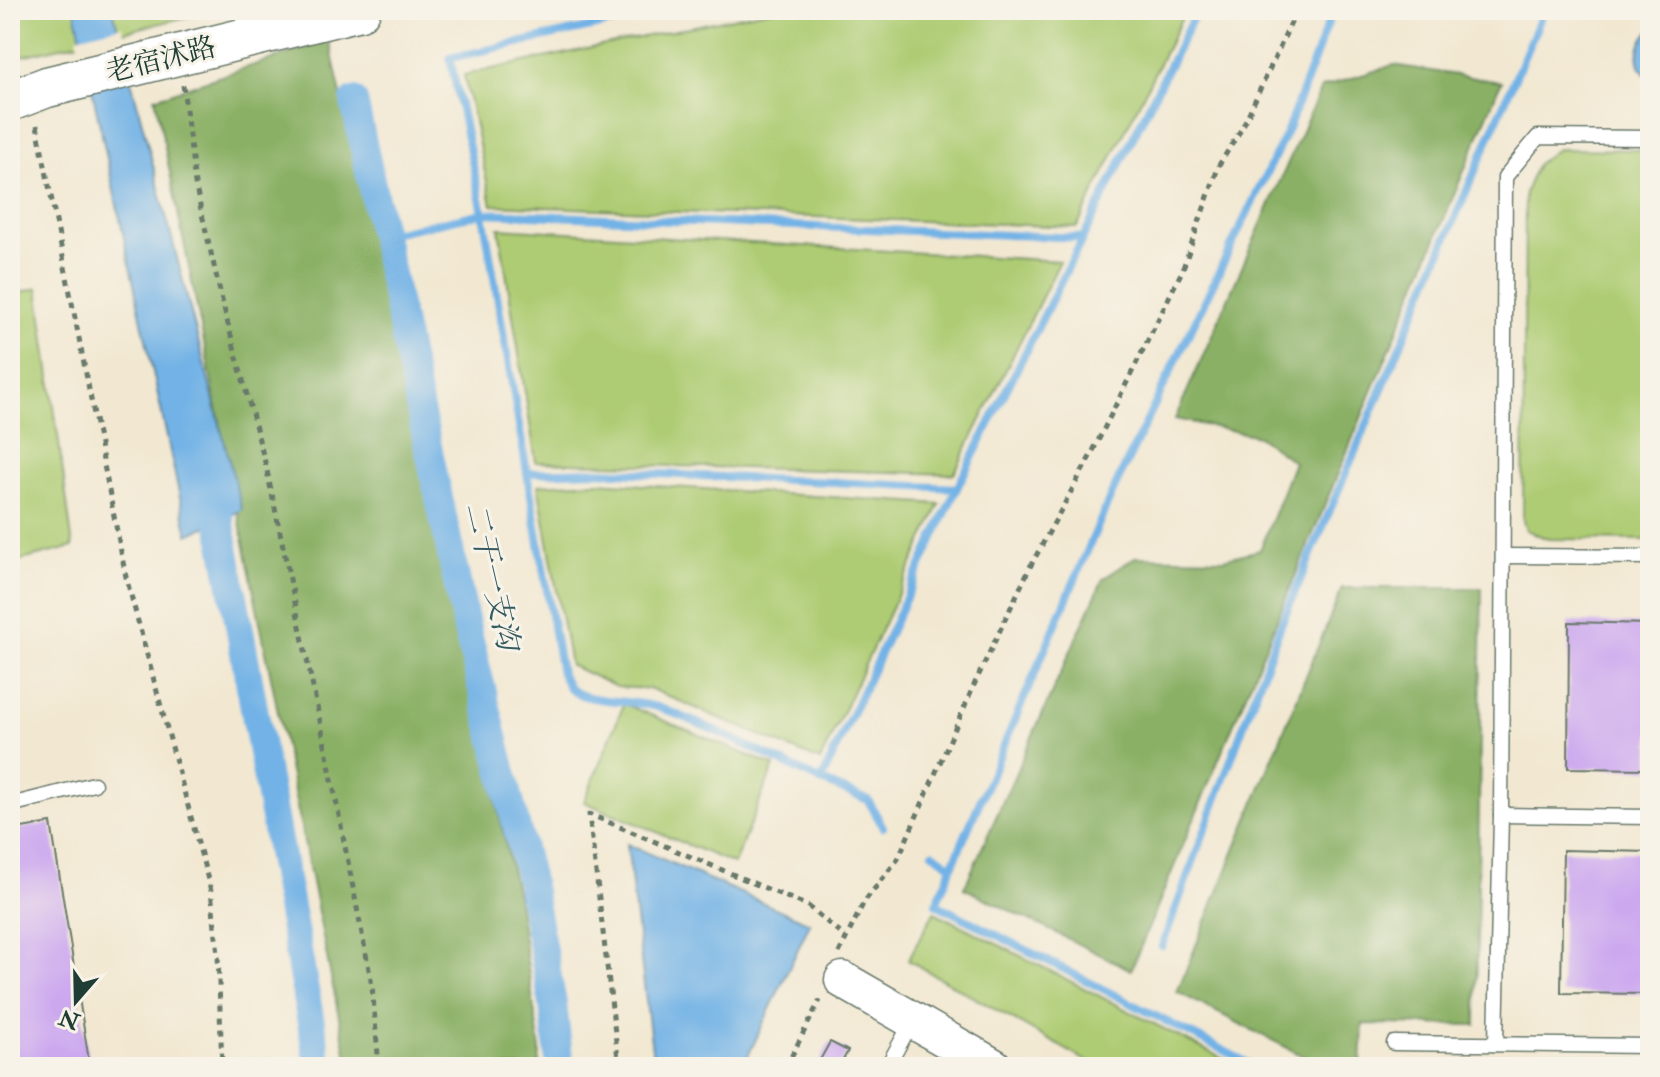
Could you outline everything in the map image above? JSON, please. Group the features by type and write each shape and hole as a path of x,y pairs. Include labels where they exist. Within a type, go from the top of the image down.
{"main road":[{"name":"老宿沭路","path":"26,95 360,10"}],"street":[{"path":"838,977 994,1067"}],"lane":[{"path":"1496,1044 1501,815 1505,177 1538,137 1650,138"},
{"path":"1503,556 1650,557"},
{"path":"10,805 94,784"},
{"path":"1501,815 1650,817"},
{"path":"887,1067 914,1020"},
{"path":"1394,1043 1650,1046"}],"path":[{"path":"786,1067 838,977 845,937 864,902 898,859 974,685 1030,567 1092,453 1182,271 1219,165 1242,128 1297,10"},
{"path":"179,56 195,184 225,313 266,466 342,831 372,985 379,1067"},
{"path":"26,95 44,157 126,577 211,891 218,954 222,1067"},
{"path":"619,1067 589,814 808,906 845,937"}],"green space":[{"path":"10,10 216,10 10,59"},
{"path":"770,10 1186,10 1077,227 492,205 464,75"},
{"path":"329,40 518,900 540,1049 539,1067 349,1067 155,98"},
{"path":"1393,65 1501,82 1131,970 964,888 1103,579 1135,557 1223,559 1260,550 1294,462 1258,436 1175,419 1321,88"},
{"path":"1557,149 1650,150 1650,540 1548,539 1526,530 1523,521 1525,192 1537,164"},
{"path":"499,228 1060,261 954,474 536,462"},
{"path":"38,288 73,547 10,563 10,295"},
{"path":"596,482 940,504 820,761 651,689 616,687 570,665 538,485"},
{"path":"1342,588 1482,588 1476,1025 1363,1024 1361,1067 1325,1067 1177,992"},
{"path":"624,704 774,766 734,864 584,802"},
{"path":"934,912 1239,1067 1097,1067 908,960"}],"water":[{"path":"75,10 113,10 242,510 188,535"},
{"path":"1650,30 1650,80 1641,68 1638,55 1641,42"},
{"path":"627,844 810,923 743,1067 654,1067"}],"pier":[{"path":"122,26 134,73 87,85 77,37"}],"building":[{"path":"1569,622 1650,624 1650,769 1568,768"},
{"path":"51,823 90,1067 10,1067 10,830"},
{"path":"1563,850 1650,852 1650,994 1561,993"},
{"path":"830,1042 848,1051 839,1067 816,1067"}],"waterway":[{"path":"669,10 450,58 483,213 1083,238 1197,10"},
{"path":"1256,1067 936,904 1112,493 1287,131 1333,10"},
{"path":"1162,946 1280,627 1544,10"},
{"name":"二干一支沟","path":"354,101 467,629 529,876 553,1004 560,1067"},
{"path":"383,235 483,213 561,673 570,689 587,697 660,708 712,730 868,800 883,827"},
{"path":"821,781 957,488 1083,238"},
{"path":"527,473 594,471 957,488"},
{"path":"211,485 220,520 319,1067"},
{"path":"933,853 952,866"}]}
